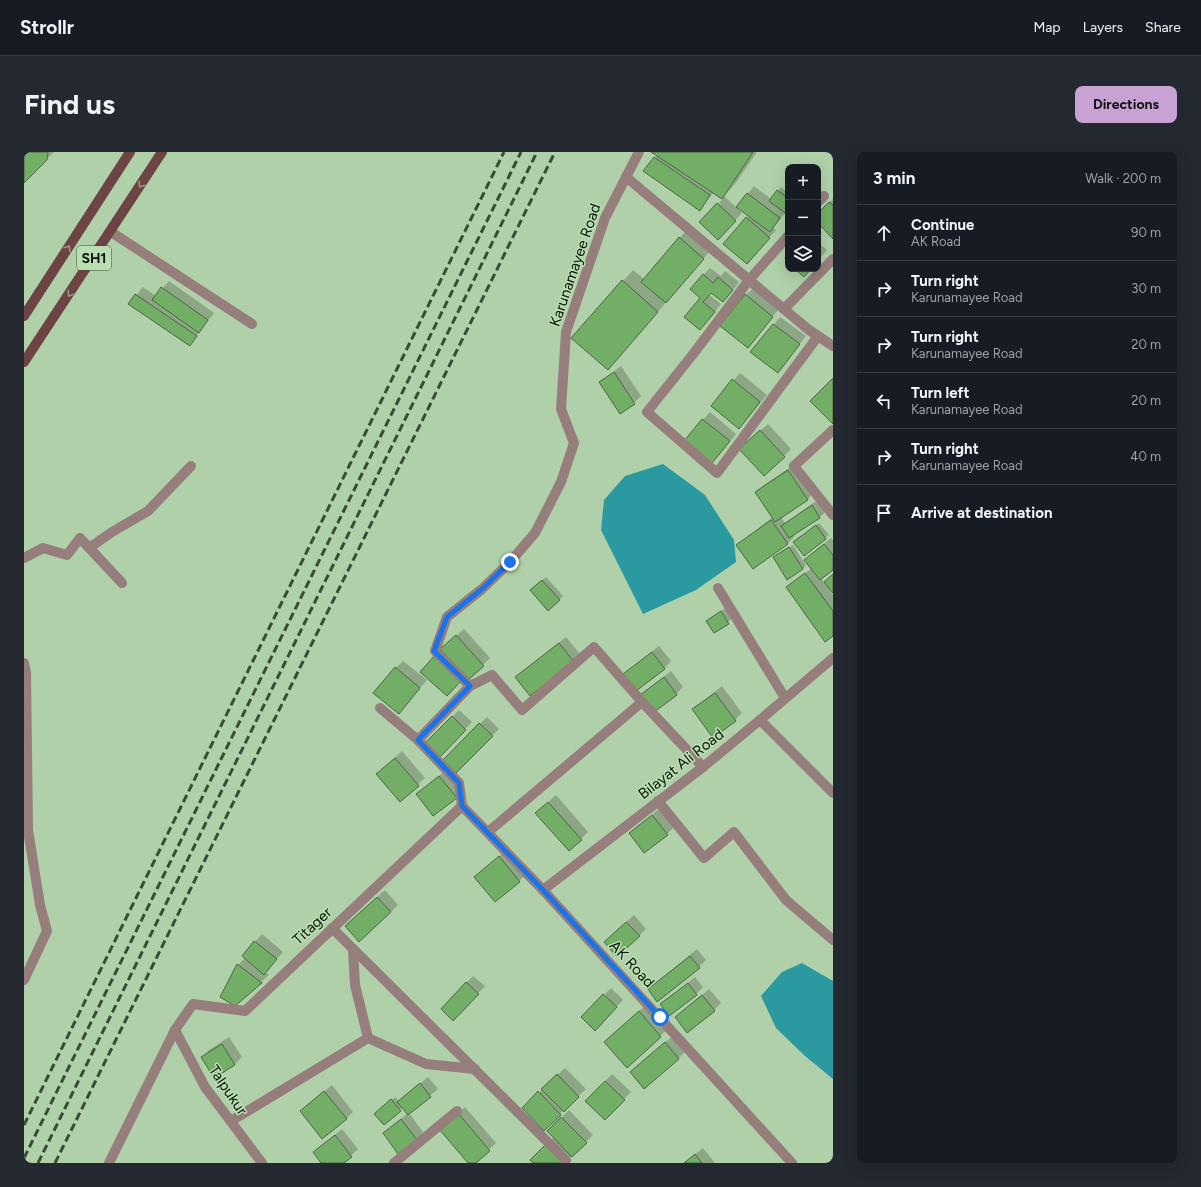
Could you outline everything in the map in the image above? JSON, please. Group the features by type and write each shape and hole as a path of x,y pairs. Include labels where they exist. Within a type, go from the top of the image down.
{"main road":[{"name":"SH1","path":"24,316 130,152"},
{"name":"SH1","path":"24,362 111,232 162,152"}],"street":[{"name":"Karunamayee Road","path":"470,686 434,651 447,617 499,573 535,533 561,482 574,443 560,408 566,332 605,218 639,152"},
{"path":"626,177 784,309 833,346"},
{"path":"111,232 252,324"},
{"path":"785,239 749,280 647,412 717,473 818,336"},
{"path":"784,309 833,258"},
{"path":"833,430 794,466 833,515"},
{"path":"89,548 112,532 148,511 191,466"},
{"path":"24,558 43,548 67,555 80,538 122,583"},
{"path":"718,588 785,698"},
{"path":"418,740 470,686 492,675 522,710 594,647 642,702 703,766"},
{"name":"Bilayat Ali Road","path":"543,890 703,766 833,658"},
{"path":"24,663 26,672 28,830 40,905 48,931 24,980"},
{"path":"488,832 642,702"},
{"path":"380,708 418,740 459,783 462,806"},
{"path":"760,720 833,793"},
{"path":"658,801 704,858 734,832 786,900 833,940"},
{"name":"AK Road","path":"462,806 543,890 792,1163"},
{"name":"Titager","path":"175,1030 193,1004 245,1010 462,806"},
{"path":"332,928 566,1160"},
{"path":"353,949 355,985 368,1038"},
{"path":"109,1163 175,1030"},
{"name":"Talpukur","path":"175,1030 205,1087 262,1163"},
{"path":"368,1038 426,1064 474,1070"},
{"path":"231,1121 368,1038"},
{"path":"394,1163 457,1111"}],"water":[{"path":"663,464 705,495 734,540 736,562 696,590 643,614 601,530 604,500 625,476"},
{"path":"802,963 833,981 833,1079 805,1056 776,1028 761,996 782,972"}],"building":[{"path":"24,152 48,152 47,160 24,183"},
{"path":"651,152 753,152 722,199"},
{"path":"654,157 710,195 700,211 643,171"},
{"path":"777,190 785,196 785,213 769,201"},
{"path":"747,193 780,218 770,232 736,207"},
{"path":"829,202 833,205 833,239 821,226 821,210"},
{"path":"717,203 736,221 718,240 699,222"},
{"path":"746,217 770,238 747,264 723,244"},
{"path":"679,237 704,259 666,303 641,282"},
{"path":"798,272 808,272 804,277"},
{"path":"703,274 713,283 718,277 733,290 723,302 711,293 703,302 715,312 700,330 684,317 700,298 690,289"},
{"path":"622,280 658,312 608,370 571,338"},
{"path":"161,287 208,320 199,333 152,300"},
{"path":"135,294 197,336 190,346 128,304"},
{"path":"745,294 773,317 748,348 720,326"},
{"path":"773,324 800,344 778,373 750,352"},
{"path":"614,372 635,404 620,414 599,382"},
{"path":"833,378 833,424 810,401"},
{"path":"732,379 760,402 739,429 711,406"},
{"path":"702,419 730,441 712,463 684,441"},
{"path":"760,430 785,457 764,476 739,449"},
{"path":"788,470 808,500 775,522 755,492"},
{"path":"812,505 820,518 789,538 781,526"},
{"path":"771,520 788,544 753,569 736,545"},
{"path":"816,525 826,539 804,556 793,542"},
{"path":"824,544 833,555 833,570 820,580 804,560"},
{"path":"789,547 803,569 787,580 773,557"},
{"path":"805,573 833,611 833,636 825,642 786,587"},
{"path":"833,574 833,593 824,582"},
{"path":"542,580 560,600 548,611 530,590"},
{"path":"721,611 729,624 714,633 706,621"},
{"path":"456,635 484,666 468,680 440,649"},
{"path":"559,643 574,662 530,696 515,677"},
{"path":"652,652 665,669 636,691 623,674"},
{"path":"435,655 462,680 447,696 420,672"},
{"path":"395,667 420,688 399,714 373,693"},
{"path":"664,677 677,695 653,713 640,695"},
{"path":"715,693 736,721 713,738 692,709"},
{"path":"452,716 466,730 440,757 425,743"},
{"path":"479,723 493,736 456,773 443,760"},
{"path":"395,758 419,786 400,802 376,774"},
{"path":"439,776 457,798 433,816 416,794"},
{"path":"548,802 582,840 569,851 535,813"},
{"path":"652,815 668,835 644,853 629,833"},
{"path":"499,856 520,882 495,902 474,877"},
{"path":"377,897 391,912 359,942 345,926"},
{"path":"626,922 640,936 617,957 604,942"},
{"path":"254,941 277,959 264,975 242,956"},
{"path":"690,956 700,968 657,1002 648,989"},
{"path":"237,964 262,983 235,1006 220,997"},
{"path":"466,982 479,994 453,1021 441,1009"},
{"path":"688,983 697,995 669,1016 660,1004"},
{"path":"603,994 617,1007 595,1031 581,1017"},
{"path":"702,995 715,1011 687,1033 675,1017"},
{"path":"639,1011 661,1037 627,1068 604,1042"},
{"path":"665,1042 679,1059 644,1089 630,1072"},
{"path":"222,1044 235,1065 214,1078 201,1057"},
{"path":"557,1074 579,1097 564,1112 541,1089"},
{"path":"605,1081 625,1100 605,1120 585,1101"},
{"path":"420,1083 431,1097 408,1115 397,1102"},
{"path":"324,1091 347,1119 322,1139 300,1111"},
{"path":"538,1091 561,1115 544,1131 522,1108"},
{"path":"391,1099 401,1111 384,1125 374,1114"},
{"path":"458,1113 490,1151 476,1163 468,1163 439,1129"},
{"path":"561,1117 587,1143 572,1157 547,1131"},
{"path":"401,1119 417,1140 398,1154 383,1133"},
{"path":"335,1135 352,1157 344,1163 321,1163 313,1152"},
{"path":"546,1144 565,1163 533,1163 530,1160"},
{"path":"695,1154 702,1163 684,1163"}],"railway":[{"path":"24,1125 504,152"},
{"path":"24,1158 521,152"},
{"path":"38,1163 537,152"},
{"path":"55,1163 555,152"}],"route":[{"path":"510,562 482,589 447,617 434,651 470,686 418,740 459,783 462,806 543,890 660,1017"}]}
